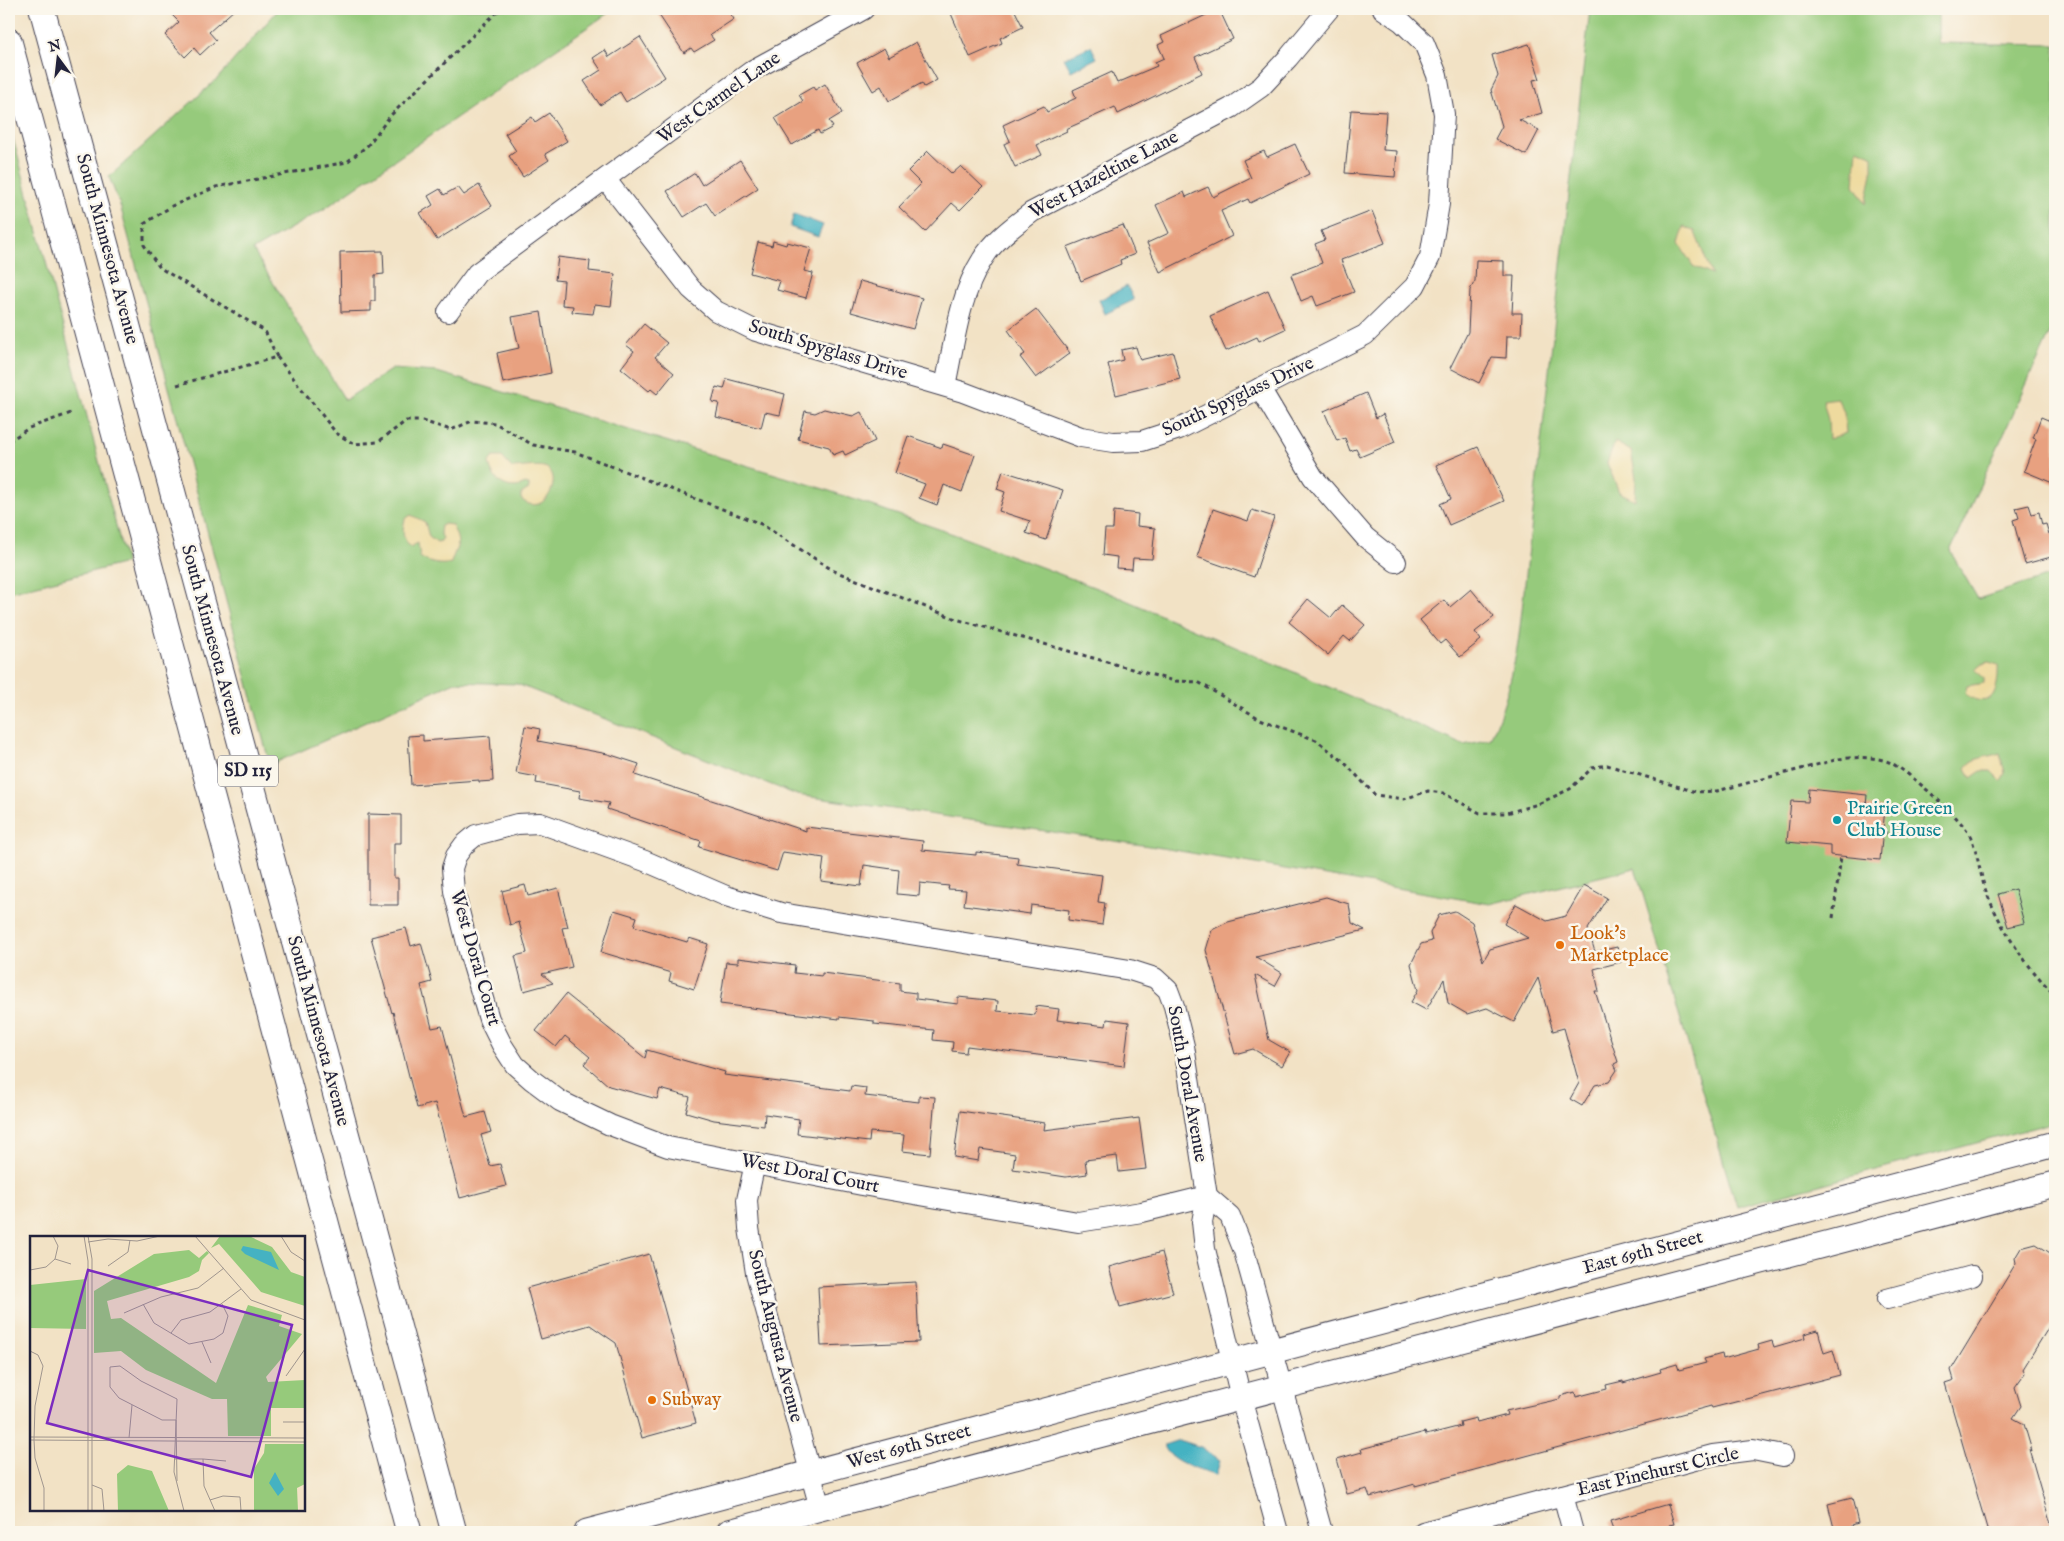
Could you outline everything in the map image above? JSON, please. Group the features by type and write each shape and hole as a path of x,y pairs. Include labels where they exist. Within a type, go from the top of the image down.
{"main road":[{"name":"South Minnesota Avenue","path":"42,9 454,1532"},
{"name":"SD 115","path":"9,41 409,1532"},
{"name":"East 69th Street","path":"1232,1362 2055,1144"},
{"name":"East 69th Street","path":"1241,1398 2055,1184"},
{"name":"West 69th Street","path":"587,1532 1232,1362"},
{"name":"West 69th Street","path":"729,1532 1241,1398"}],"street":[{"name":"West Carmel Lane","path":"448,312 477,273 606,180 753,70 864,9"},
{"name":"West Hazeltine Lane","path":"945,386 965,299 982,260 1006,232 1032,212 1231,108 1261,87 1329,9"},
{"name":"South Spyglass Drive","path":"606,180 691,289 716,311 756,331 945,386 1081,438 1113,442 1142,441 1179,429 1365,335 1415,286 1430,257 1439,204 1444,114 1439,85 1424,43 1402,22 1383,9"},
{"path":"1260,388 1313,477 1365,537 1396,562"},
{"name":"West Doral Court","path":"1156,978 1130,970 781,912 726,896 645,861 540,823 498,828 476,835 464,845 456,856 452,868 454,891 489,1020 515,1064 560,1101 610,1126 668,1147 862,1185 1078,1222 1142,1212 1207,1196"},
{"name":"South Doral Avenue","path":"1156,978 1168,990 1184,1046 1207,1196 1202,1222 1205,1249 1241,1398 1278,1532"},
{"name":"South Augusta Avenue","path":"755,1163 747,1200 756,1273 820,1508"},
{"path":"1207,1196 1230,1216 1244,1251 1322,1532"},
{"path":"1887,1298 1972,1276"},
{"name":"East Pinehurst Circle","path":"1423,1532 1713,1456 1753,1450 1783,1456"},
{"path":"1563,1495 1573,1532"}],"path":[{"path":"500,9 391,116 368,145 347,162 216,187 172,206 144,224 144,245 160,268 201,295 265,331 277,357 336,433 354,444 378,442 406,421 422,421 450,430 472,422 494,423 534,445 575,452 761,524 834,571 956,619 1174,681 1198,682 1260,719 1316,740 1343,761 1375,795 1404,799 1428,791 1443,792 1480,813 1507,813 1538,804 1570,789 1592,768 1607,765 1696,792 1717,791 1839,759 1856,757 1890,762 1912,777 1968,832 1987,894 2009,937 2032,971 2055,995"},
{"path":"177,385 277,357"},
{"path":"9,441 30,428 74,412"},
{"path":"1883,832 1893,834"},
{"path":"1833,918 1841,856"}],"green space":[{"path":"279,9 614,9 324,209 253,250 345,400 392,369 437,372 818,487 959,536 1107,592 1464,745 1490,739 1505,702 1517,650 1590,9 1938,9 1938,43 2055,45 2055,322 1950,551 1978,599 2055,574 2055,1122 1737,1207 1635,868 1490,904 1156,847 797,795 517,684 455,682 270,765 120,205 109,177 217,79"},
{"path":"9,123 126,563 9,592"}],"sand":[{"path":"1857,149 1872,155 1872,173 1866,204 1854,185"},
{"path":"1684,227 1694,230 1712,275 1693,266 1679,244"},
{"path":"1837,398 1844,412 1846,433 1829,439 1828,420 1823,400"},
{"path":"1615,442 1631,451 1636,478 1635,500 1619,492 1607,463"},
{"path":"493,457 502,457 512,468 540,466 550,471 553,478 553,486 545,500 538,504 530,504 521,499 521,494 529,489 529,485 512,487 501,483 490,468 489,462"},
{"path":"411,515 425,522 429,537 437,543 441,542 443,538 440,533 441,526 445,524 452,525 458,545 451,563 439,564 427,561 420,557 418,543 410,547 405,540 403,530 405,519"},
{"path":"1989,662 1998,665 1997,683 1992,696 1982,701 1965,694 1967,686 1984,683 1984,678 1975,670 1979,665"},
{"path":"2000,753 2005,773 2001,781 1991,771 1981,771 1971,778 1966,768 1969,764 1977,759"}],"water":[{"path":"1091,46 1097,58 1071,71 1064,58"},
{"path":"794,214 823,225 818,237 790,227"},
{"path":"1127,286 1134,300 1105,314 1099,300"},
{"path":"1179,1440 1201,1447 1220,1461 1216,1475 1186,1465 1172,1456 1164,1445"}],"building":[{"path":"166,9 235,9 209,32 216,40 200,55 194,48 185,57 165,35 179,22"},
{"path":"655,9 727,9 734,19 710,35 714,40 694,52 691,48 684,53"},
{"path":"949,9 1014,9 1023,27 1000,38 1002,43 970,57"},
{"path":"1219,9 1233,39 1195,57 1202,73 1118,114 1115,107 1066,129 1067,131 1037,145 1042,155 1015,167 1004,144 1010,141 1003,125 1044,106 1047,112 1076,98 1073,90 1112,72 1117,83 1157,66 1155,62 1164,58 1158,45 1164,42 1161,36"},
{"path":"640,37 665,77 626,102 620,92 600,105 584,81 601,70 593,58 605,50 609,57"},
{"path":"916,42 937,80 924,87 922,83 889,101 881,86 873,91 857,63 884,48 889,57"},
{"path":"1529,44 1540,79 1533,80 1542,113 1519,120 1539,130 1526,155 1495,139 1502,126 1491,90 1498,76 1492,55"},
{"path":"825,84 842,113 829,121 833,127 820,134 818,130 792,145 775,118 803,101 799,95 813,87 815,90"},
{"path":"1351,110 1386,112 1383,150 1397,151 1395,177 1345,173"},
{"path":"549,113 567,141 545,154 549,160 523,177 509,156 516,151 505,134 532,117 535,122"},
{"path":"1295,144 1309,174 1250,203 1248,199 1221,211 1232,236 1160,272 1147,243 1169,233 1156,205 1184,192 1186,197 1208,187 1213,197 1251,178 1243,160 1264,151 1267,157"},
{"path":"928,151 952,174 961,166 983,187 960,210 952,203 925,232 899,207 921,184 908,171"},
{"path":"740,160 758,188 715,216 706,203 684,217 667,191 695,173 702,185"},
{"path":"479,185 492,206 437,240 420,213 433,205 428,196 440,189 444,195 458,187 464,195"},
{"path":"1372,211 1385,243 1341,260 1354,292 1317,306 1313,296 1301,301 1291,275 1322,263 1315,244 1325,240 1321,231"},
{"path":"1123,225 1135,254 1120,260 1121,264 1081,281 1067,247"},
{"path":"773,241 786,245 787,242 811,248 804,271 813,273 806,298 777,290 780,281 750,273 758,242 772,246"},
{"path":"383,251 384,274 375,275 375,301 371,301 371,311 341,312 340,252"},
{"path":"558,257 590,261 589,271 615,274 611,306 595,304 593,314 572,312 573,306 562,305 564,281 555,280"},
{"path":"1476,260 1504,261 1504,276 1514,276 1512,313 1522,313 1521,336 1507,336 1506,358 1492,357 1479,383 1450,368 1468,332 1470,290 1475,281"},
{"path":"860,281 922,298 913,329 851,312"},
{"path":"1268,290 1285,329 1259,341 1257,337 1226,351 1210,316"},
{"path":"1036,309 1070,353 1036,378 1020,357 1025,354 1008,330"},
{"path":"541,312 551,373 503,383 497,353 519,348 512,317"},
{"path":"644,324 667,343 655,357 674,373 657,394 651,389 649,391 621,368 634,351 626,345"},
{"path":"1136,347 1140,360 1173,352 1180,379 1116,395 1108,364 1123,360 1121,350"},
{"path":"727,379 785,394 780,415 765,412 761,428 716,417 719,403 712,402 716,387 724,389"},
{"path":"1366,393 1376,418 1383,414 1395,442 1360,457 1356,449 1350,451 1345,438 1337,441 1324,411"},
{"path":"824,409 853,416 861,412 875,441 845,455 843,451 833,455 829,447 798,439 805,411 815,413"},
{"path":"2041,417 2055,423 2055,484 2024,471 2036,439 2033,438"},
{"path":"908,436 942,448 943,444 975,455 962,492 944,485 937,505 919,498 925,484 895,473"},
{"path":"1478,447 1504,501 1449,525 1440,504 1451,499 1436,465"},
{"path":"1003,471 1063,490 1046,540 1026,533 1030,521 999,511 1005,492 997,489"},
{"path":"2029,505 2032,514 2039,512 2042,525 2046,524 2049,534 2055,533 2055,556 2025,564 2013,520 2019,518 2016,508"},
{"path":"1213,509 1248,521 1252,510 1274,517 1254,577 1197,557"},
{"path":"1114,511 1138,514 1137,526 1155,528 1152,559 1133,558 1132,569 1116,568 1117,557 1103,555 1105,529 1113,529"},
{"path":"1471,589 1494,617 1475,632 1481,640 1460,657 1445,640 1440,644 1420,620 1444,600 1450,607"},
{"path":"1308,599 1331,618 1342,605 1365,625 1350,641 1344,636 1328,655 1289,622"},
{"path":"525,726 540,729 538,741 608,754 639,764 635,775 806,831 806,827 923,841 922,850 976,855 976,852 1018,857 1017,864 1102,875 1098,902 1105,903 1102,925 1068,920 1069,910 1031,905 1030,914 964,905 966,890 948,889 949,886 920,883 919,896 897,894 899,870 864,865 861,886 821,881 824,858 783,852 777,871 699,847 701,841 607,809 609,803 579,798 580,791 536,783 537,777 516,773"},
{"path":"423,735 423,741 490,736 493,781 479,782 479,780 411,785 408,736"},
{"name":"Prairie Green Club House","path":"1809,789 1867,795 1866,806 1885,808 1880,860 1830,855 1830,846 1787,842 1791,801 1808,802"},
{"path":"368,814 401,815 401,843 394,843 394,878 398,878 398,905 368,905"},
{"path":"525,885 528,896 558,888 568,927 562,928 572,967 542,974 553,983 524,991 515,956 527,953 519,922 510,925 502,891"},
{"path":"1584,885 1607,898 1588,929 1595,952 1617,947 1621,962 1594,969 1599,991 1595,991 1618,1062 1614,1064 1617,1070 1609,1082 1595,1085 1582,1106 1570,1099 1579,1083 1564,1028 1553,1031 1538,978 1514,1022 1487,1008 1467,1014 1448,1003 1444,979 1426,1010 1411,1002 1418,990 1411,964 1421,944 1432,941 1430,933 1439,915 1455,911 1472,922 1483,961 1490,949 1528,938 1504,924 1516,904 1547,921 1566,916"},
{"path":"2015,889 2024,923 2008,927 1998,894"},
{"path":"1326,897 1349,904 1352,923 1365,930 1256,957 1282,973 1275,986 1255,975 1269,1040 1290,1052 1282,1066 1253,1049 1235,1054 1206,950 1212,930 1228,922"},
{"path":"614,910 637,917 634,926 687,942 689,938 708,944 694,989 669,981 671,973 601,952"},
{"path":"406,928 411,946 421,943 432,982 421,985 432,1028 442,1026 466,1117 485,1112 491,1132 481,1135 490,1166 500,1164 506,1186 460,1198 435,1103 417,1108 393,1012 371,937"},
{"path":"738,958 795,965 794,973 822,976 822,973 900,983 900,991 916,993 916,999 958,1004 958,997 998,1001 997,1011 1035,1015 1036,1006 1059,1009 1057,1020 1106,1026 1107,1019 1129,1022 1124,1066 967,1046 966,1053 952,1051 953,1042 933,1040 934,1030 874,1024 874,1021 839,1017 839,1019 720,1004 726,962 738,963"},
{"path":"566,994 645,1058 647,1050 725,1072 724,1075 850,1091 851,1086 866,1088 865,1096 919,1102 919,1096 935,1097 930,1154 902,1151 904,1135 870,1132 869,1142 797,1134 799,1119 765,1114 764,1126 714,1120 686,1112 690,1097 660,1089 657,1099 609,1086 584,1064 590,1057 565,1036 556,1047 536,1031"},
{"path":"960,1111 1045,1123 1044,1130 1139,1118 1146,1169 1119,1172 1117,1156 1085,1160 1087,1174 1066,1177 1013,1169 1015,1154 980,1149 978,1161 954,1157"},
{"path":"2036,1244 2055,1256 2055,1317 2023,1369 2025,1373 2015,1387 2021,1406 2013,1418 2024,1424 2032,1451 2029,1449 2053,1532 1988,1532 1945,1383 1954,1380 1951,1370 2016,1263 2015,1258 2021,1248"},
{"path":"1162,1252 1173,1293 1120,1307 1109,1267"},
{"path":"649,1254 696,1423 642,1438 616,1343 590,1325 541,1339 527,1288"},
{"path":"916,1282 919,1342 821,1346 818,1287"},
{"path":"1818,1330 1824,1353 1833,1350 1840,1375 1712,1408 1711,1406 1370,1497 1367,1489 1347,1494 1337,1459 1362,1452 1361,1449 1425,1432 1426,1435 1461,1426 1460,1422 1476,1418 1477,1423 1507,1415 1506,1411 1560,1399 1560,1396 1575,1392 1576,1397 1607,1389 1606,1385 1623,1381 1623,1383 1661,1372 1660,1369 1677,1364 1679,1370 1706,1363 1704,1359 1722,1354 1723,1359 1759,1349 1758,1345 1772,1341 1774,1347 1805,1338 1804,1334"},
{"path":"1852,1498 1858,1523 1852,1525 1854,1532 1835,1532 1828,1504"},
{"path":"1668,1504 1674,1524 1669,1525 1671,1532 1614,1532 1610,1521"}],"place":[{"name":"Prairie Green Club House","path":"1837,820"},
{"name":"Look's Marketplace","path":"1560,945"},
{"name":"Subway","path":"652,1400"}]}
